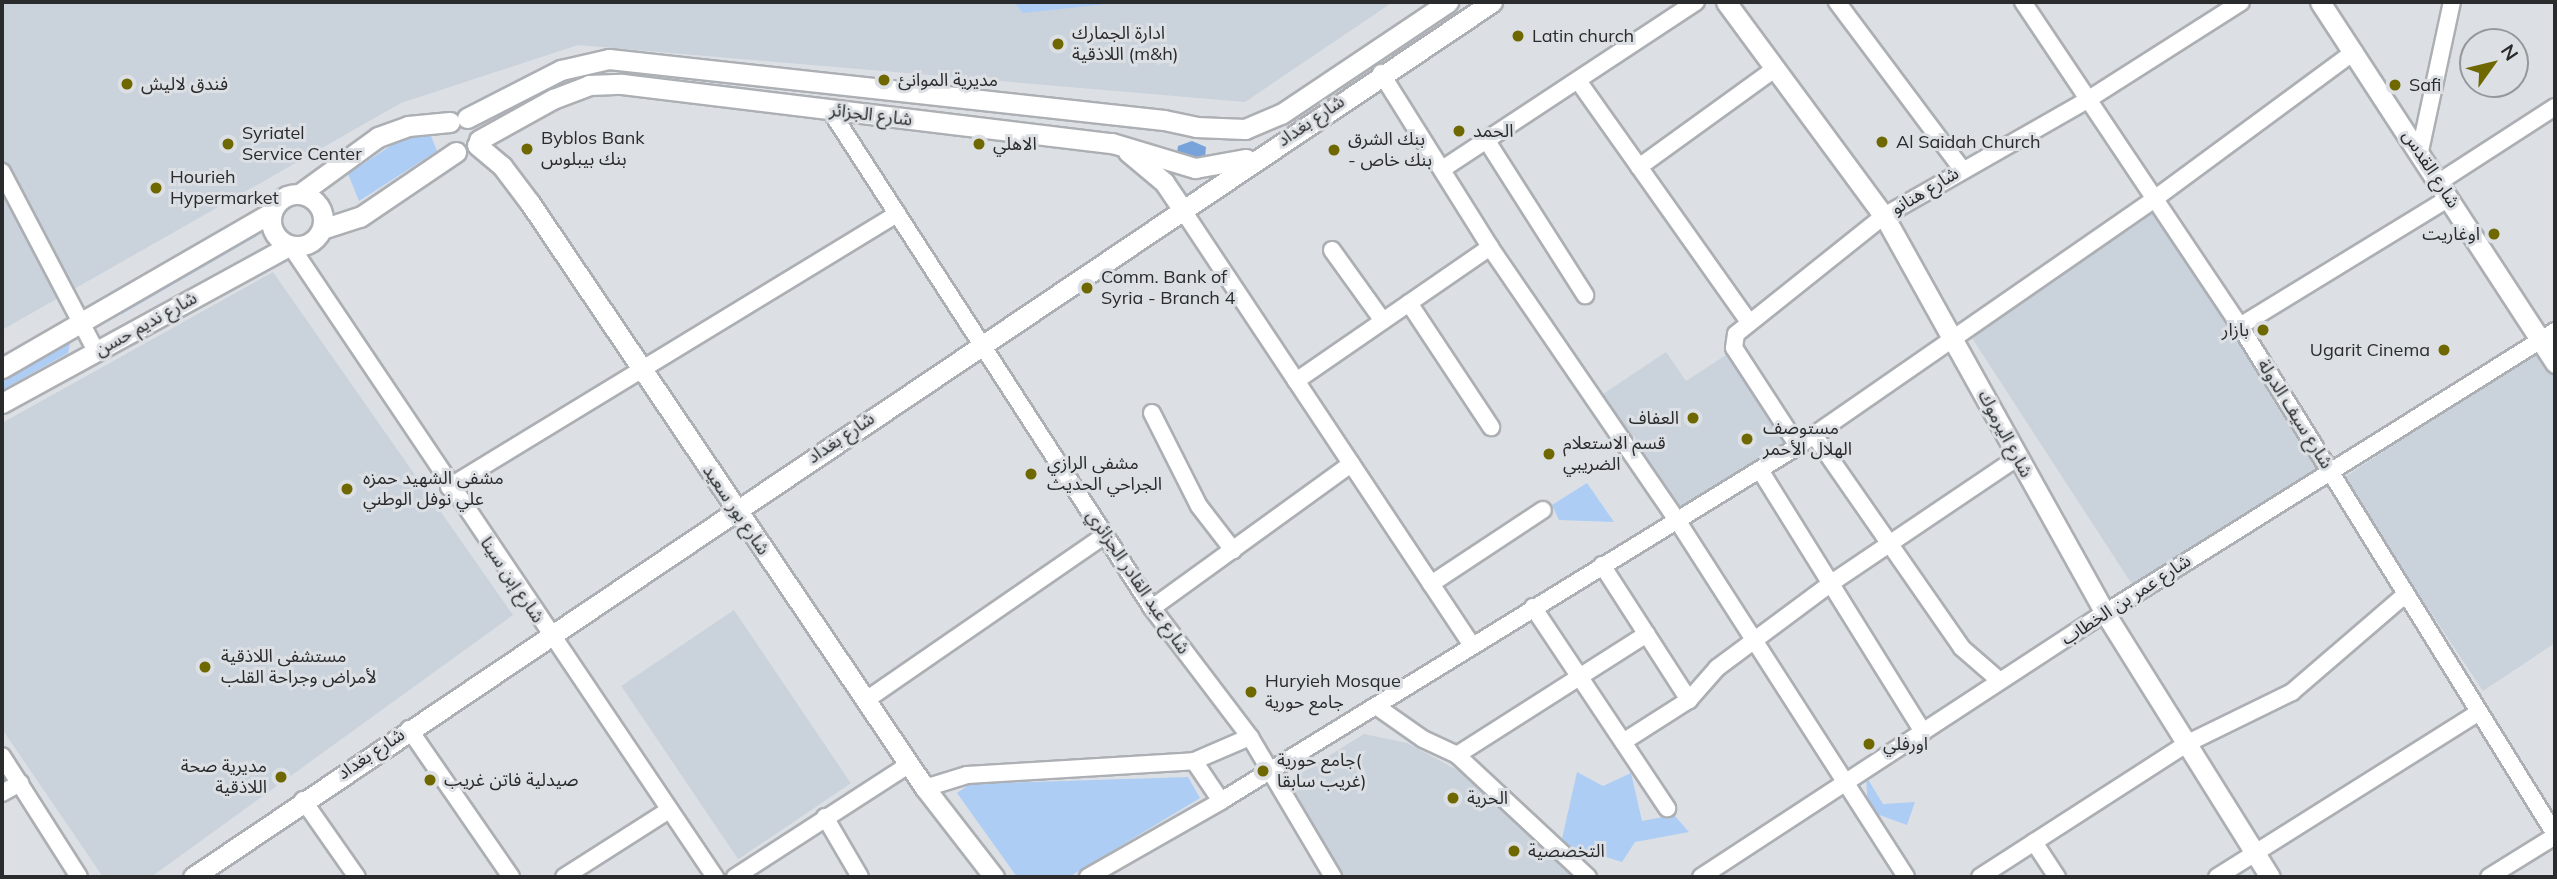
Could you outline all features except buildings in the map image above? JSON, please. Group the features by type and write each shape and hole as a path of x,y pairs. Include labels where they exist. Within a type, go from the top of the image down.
{"main road":[{"name":"شارع بغداد","path":"1262,125 1448,2"},
{"name":"شارع بغداد","path":"193,877 981,342 1381,73 1492,2"},
{"name":"شارع اليرموك","path":"1726,2 1885,216 2105,613 2270,877"},
{"name":"شارع القدس","path":"2320,2 2444,190 2548,334 2555,363"},
{"name":"شارع الجزائر","path":"459,120 561,70 623,59 818,84 1164,120 1212,129 1262,125"},
{"path":"622,85 623,59"},
{"path":"818,84 830,110"},
{"name":"شارع الجزائر","path":"478,143 553,99 589,85 622,85 1112,143 1195,168 1232,163 1270,149"},
{"path":"456,152 445,138 459,120"},
{"path":"459,120 479,129 478,143 468,152 456,152 359,217 323,229 306,245 290,245 276,236 272,212 280,199 301,193 378,136 408,126 459,120"},
{"name":"شارع بور سعيد","path":"478,143 502,166 530,203 735,511 925,788 994,877"},
{"path":"1112,143 1152,170 1182,209"},
{"path":"301,193 320,206 323,229"},
{"name":"شارع نديم حسن","path":"2,368 272,212"},
{"name":"شارع نديم حسن","path":"2,403 290,245"}],"street":[{"path":"1444,168 1579,82 1696,2"},
{"path":"1838,2 1962,169"},
{"name":"شارع سيف الدولة","path":"2023,2 2157,197 2240,326 2477,713 2555,835"},
{"name":"شارع هنانو","path":"1798,446 1734,348 1736,334 1885,216 1962,169 2089,99 2241,2"},
{"path":"2420,151 2452,2"},
{"path":"1088,877 1221,801 1798,446 2157,197 2354,52"},
{"path":"1639,167 1776,68"},
{"path":"1381,73 1444,168 1490,247 1677,520 1844,786 1906,877"},
{"path":"1579,82 1749,322"},
{"path":"2240,326 2444,190 2555,107"},
{"name":"شارع عبد القادر الجزائري","path":"830,110 1152,608 1250,737 1333,877"},
{"path":"1487,141 1584,295"},
{"path":"2,172 96,351"},
{"path":"1182,209 1471,645"},
{"path":"449,486 897,214"},
{"name":"شارع إبن سينا","path":"290,245 449,486 715,877"},
{"path":"1296,381 1490,247"},
{"path":"1332,250 1383,321"},
{"path":"1409,303 1491,427"},
{"name":"شارع عمر بن الخطاب","path":"1701,877 2105,613 2548,334"},
{"path":"1152,413 1199,506 1233,550"},
{"path":"1814,435 1962,648 2000,681"},
{"path":"1623,742 1689,700 1717,668 1830,584 2017,458"},
{"path":"1152,608 1352,464"},
{"path":"1760,470 1923,732"},
{"path":"1431,584 1543,510"},
{"path":"866,700 1105,535"},
{"path":"1602,565 1689,700"},
{"path":"1980,877 2186,744 2292,692 2406,594"},
{"path":"1533,607 1667,808"},
{"path":"1457,755 1647,634"},
{"path":"1376,706 1423,739 1457,755 1588,877"},
{"path":"2217,877 2252,851 2477,713"},
{"path":"408,729 511,877"},
{"path":"925,788 967,775 1194,761 1250,737"},
{"path":"2,756 79,877"},
{"path":"1194,761 1221,801"},
{"path":"735,877 909,764"},
{"path":"2,793 20,783"},
{"path":"303,800 357,877"},
{"path":"575,875 668,810"},
{"path":"825,817 860,877"},
{"path":"2489,877 2555,835"},
{"path":"2034,842 2057,877"}],"shaded area":[{"path":"2,2 1393,2 1245,102 578,45 401,103 2,330"},
{"path":"1014,2 1125,2 1023,13"},
{"path":"428,128 437,151 359,201 348,174 404,137"},
{"path":"1192,141 1206,147 1205,158 1177,153 1178,146"},
{"path":"2158,204 2331,470 2139,595 1966,329"},
{"path":"254,228 257,236 122,314 117,309"},
{"path":"273,272 513,615 151,877 103,877 2,729 2,423"},
{"path":"2555,338 2555,643 2483,691 2342,479"},
{"path":"63,344 70,344 68,353 2,390 2,378"},
{"name":"العفاف","path":"1666,352 1686,381 1729,353 1787,441 1677,513 1600,396"},
{"path":"1587,483 1614,522 1559,520 1552,505"},
{"path":"734,610 851,783 738,859 621,686"},
{"path":"1364,734 1407,743 1459,771 1573,877 1345,877 1293,796 1298,775"},
{"path":"1577,772 1603,786 1631,773 1642,821 1674,815 1689,832 1635,842 1622,862 1561,843"},
{"path":"1866,776 1883,804 1915,802 1907,825 1868,811"},
{"path":"1188,777 1200,798 1069,877 1017,877 957,793 970,784"}],"place":[{"name":"Latin church","path":"1518,36"},
{"name":"ادارة الجمارك اللاذقية (m&h)","path":"1058,44"},
{"name":"مديرية الموانئ","path":"884,80"},
{"name":"فندق لاليش","path":"127,84"},
{"name":"Safi","path":"2395,85"},
{"name":"الحمد","path":"1459,131"},
{"name":"Al Saidah Church","path":"1882,142"},
{"name":"Syriatel Service Center","path":"228,144"},
{"name":"الاهلي","path":"979,144"},
{"name":"Byblos Bank بنك بيبلوس","path":"527,149"},
{"name":"بنك الشرق - بنك خاص","path":"1334,150"},
{"name":"Hourieh Hypermarket","path":"156,188"},
{"name":"اوغاريت","path":"2494,234"},
{"name":"Comm. Bank of Syria - Branch 4","path":"1087,288"},
{"name":"بازار","path":"2263,330"},
{"name":"Ugarit Cinema","path":"2444,350"},
{"name":"العفاف","path":"1693,418"},
{"name":"مستوصف الهلال الأحمر","path":"1747,439"},
{"name":"قسم الاستعلام الضريبي","path":"1549,454"},
{"name":"مشفى الرازي الجراحي الحديث","path":"1031,474"},
{"name":"مشفى الشهيد حمزه علي نوفل الوطني","path":"347,489"},
{"name":"مستشفى اللاذقية لأمراض وجراحة القلب","path":"205,667"},
{"name":"Huryieh Mosque جامع حورية","path":"1251,692"},
{"name":"اورفلي","path":"1869,744"},
{"name":"جامع حورية( غريب سابقا)","path":"1263,771"},
{"name":"مديرية صحة اللاذقية","path":"281,777"},
{"name":"صيدلية فاتن غريب","path":"430,780"},
{"name":"الحرية","path":"1453,798"},
{"name":"التخصصية","path":"1514,851"}]}
